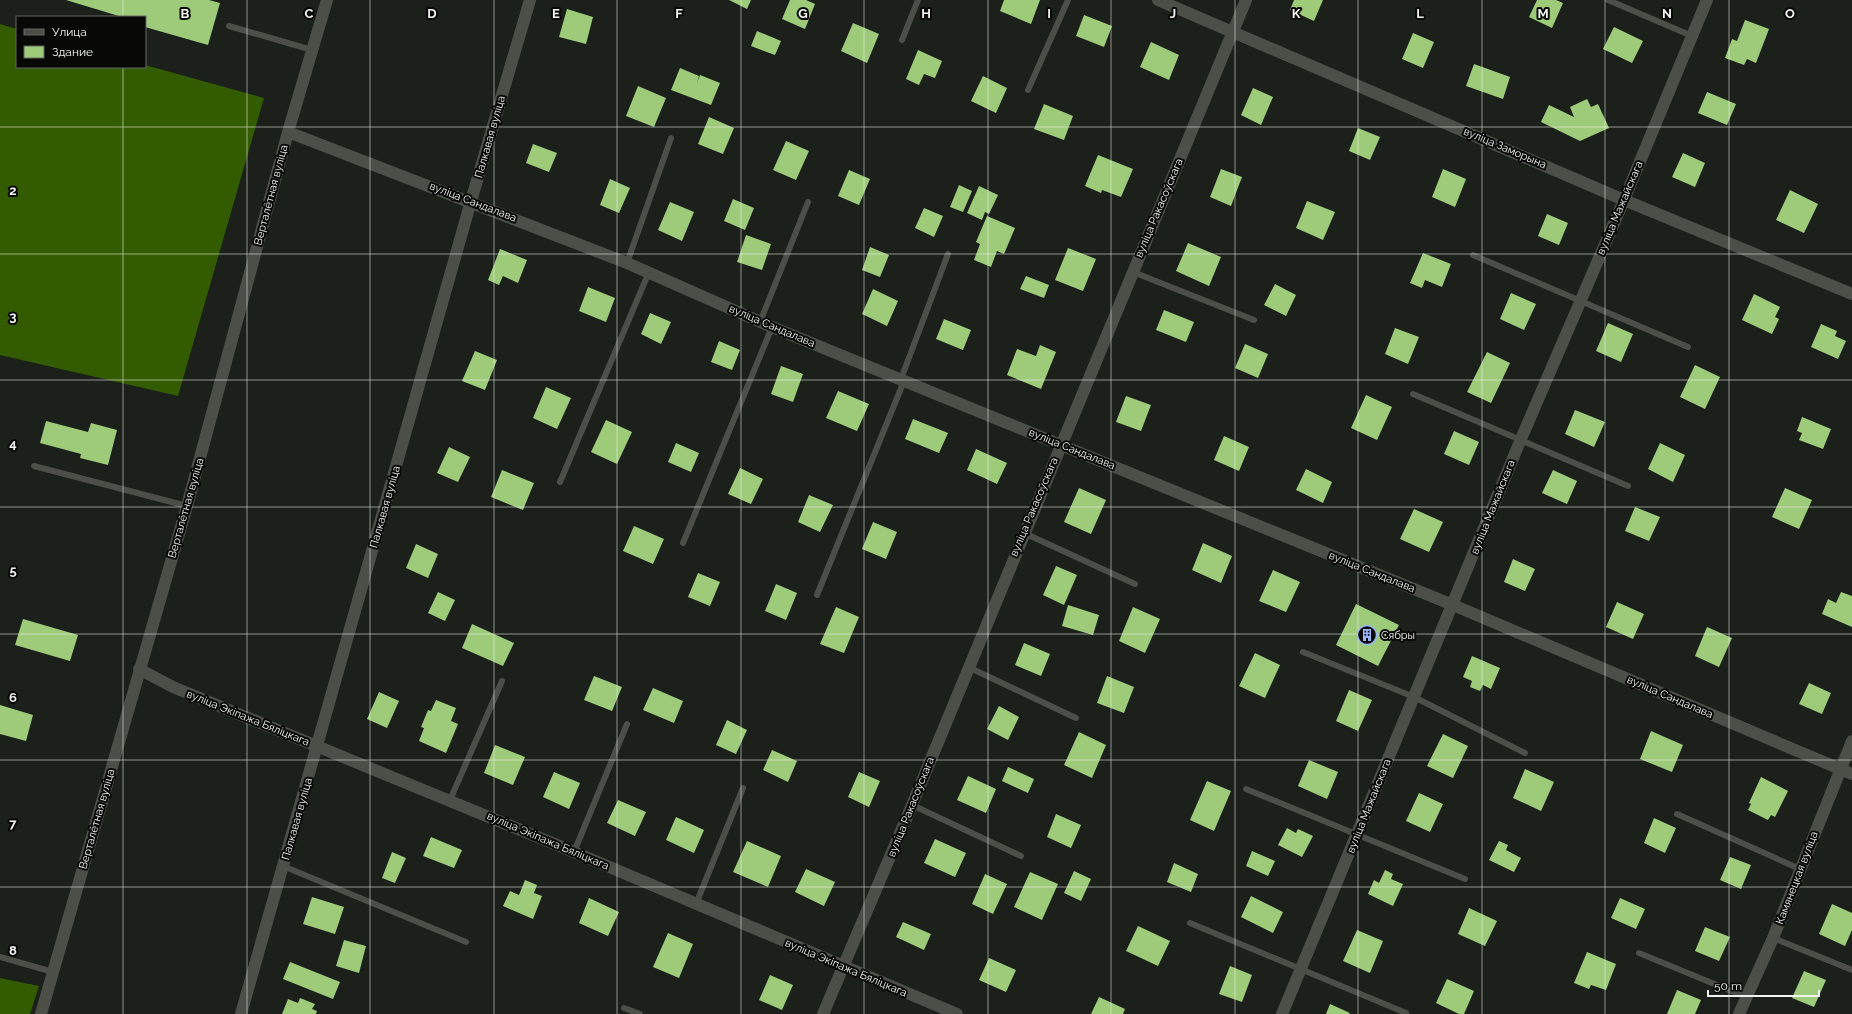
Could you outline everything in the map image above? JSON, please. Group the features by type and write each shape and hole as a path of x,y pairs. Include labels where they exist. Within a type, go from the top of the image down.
{"street":[{"name":"Верталётная вуліца","path":"41,1014 187,506 288,132 327,0"},
{"name":"Палкавая вуліца","path":"240,1014 471,201 530,0"},
{"name":"вуліца Заморына","path":"1158,0 1624,200 1852,294"},
{"name":"вуліца Ракасоўскага","path":"823,1014 912,805 1060,444 1246,0"},
{"name":"вуліца Мажайскага","path":"1282,1014 1358,835 1521,439 1624,200 1707,0"},
{"name":"вуліца Сандалава","path":"288,132 471,201 649,272 760,322 1453,605 1852,774"},
{"name":"вуліца Экіпажа Бяліцкага","path":"139,669 173,687 450,800 957,1014"},
{"name":"Камянецкая вуліца","path":"1739,1014 1773,938 1852,741"}],"lane":[{"path":"902,40 918,0"},
{"path":"1028,90 1068,0"},
{"path":"1608,0 1692,36"},
{"path":"229,26 312,50"},
{"path":"627,263 671,138"},
{"path":"760,322 808,202"},
{"path":"818,596 902,380 948,254"},
{"path":"1473,255 1688,347"},
{"path":"560,482 649,272"},
{"path":"1132,272 1254,320"},
{"path":"683,543 772,327"},
{"path":"1414,394 1628,486"},
{"path":"34,466 187,506"},
{"path":"1024,533 1135,584"},
{"path":"1303,652 1414,697 1525,753"},
{"path":"968,667 1076,718"},
{"path":"450,800 502,681"},
{"path":"574,852 628,724"},
{"path":"696,904 743,788"},
{"path":"1246,789 1465,879"},
{"path":"912,805 1020,856"},
{"path":"1677,814 1800,868"},
{"path":"283,866 466,942"},
{"path":"1190,923 1406,1013"},
{"path":"1773,938 1852,970"},
{"path":"1639,953 1746,997"},
{"path":"0,957 53,972"},
{"path":"624,1008 640,1014"}],"green space":[{"path":"0,24 16,29 16,68 146,68 146,65 264,98 178,396 0,355"},
{"path":"0,978 39,986 30,1014 0,1014"}],"building":[{"path":"66,0 209,0 220,3 208,45 146,27 146,16 119,16"},
{"path":"729,0 751,0 747,9"},
{"path":"790,0 806,0 815,4 805,29 782,19"},
{"path":"1004,0 1040,0 1031,24 1000,11"},
{"path":"1294,0 1323,0 1314,21 1290,10"},
{"path":"1537,0 1556,0 1563,3 1552,28 1529,17"},
{"path":"567,9 593,17 586,44 559,37"},
{"path":"1084,15 1112,26 1104,47 1076,36"},
{"path":"1745,20 1769,29 1756,63 1747,59 1744,65 1725,58 1732,39 1737,41"},
{"path":"853,23 879,34 867,63 841,51"},
{"path":"1614,27 1643,41 1632,63 1603,49"},
{"path":"757,31 781,41 775,55 751,46"},
{"path":"1413,33 1434,42 1423,68 1402,59"},
{"path":"1151,42 1179,55 1169,80 1140,67"},
{"path":"918,50 942,61 935,78 924,74 919,85 906,79"},
{"path":"1474,64 1510,77 1503,99 1466,86"},
{"path":"680,68 699,76 697,83 700,75 720,83 711,105 671,90"},
{"path":"983,76 1007,88 996,113 971,101"},
{"path":"638,86 666,98 654,127 626,116"},
{"path":"1253,88 1273,97 1261,125 1241,115"},
{"path":"1707,92 1736,104 1727,125 1698,113"},
{"path":"1587,99 1591,107 1598,104 1609,128 1580,141 1541,122 1549,105 1574,117 1570,107"},
{"path":"1044,104 1073,116 1064,140 1034,129"},
{"path":"709,117 734,128 723,154 698,144"},
{"path":"1358,128 1380,137 1370,160 1349,151"},
{"path":"786,141 809,151 796,180 773,170"},
{"path":"533,144 557,153 549,172 526,163"},
{"path":"1683,153 1705,163 1695,187 1672,177"},
{"path":"1098,155 1133,169 1121,197 1102,190 1101,193 1085,186"},
{"path":"1221,169 1242,177 1231,206 1210,197"},
{"path":"1443,169 1466,179 1455,207 1432,197"},
{"path":"849,170 870,179 859,205 838,196"},
{"path":"610,179 630,188 619,213 600,205"},
{"path":"959,185 972,191 963,212 950,207"},
{"path":"979,186 998,195 989,214 985,212 982,220 967,213"},
{"path":"1790,190 1818,204 1804,233 1776,220"},
{"path":"733,199 754,208 745,230 724,221"},
{"path":"1307,201 1335,212 1323,240 1296,228"},
{"path":"670,202 694,212 682,241 658,230"},
{"path":"924,208 943,216 934,237 915,228"},
{"path":"1547,214 1568,223 1559,245 1538,236"},
{"path":"987,216 1015,228 1004,254 997,251 991,267 974,260 980,244 976,242"},
{"path":"746,235 771,244 762,270 737,262"},
{"path":"1188,243 1221,257 1209,286 1176,271"},
{"path":"870,247 889,255 880,277 862,270"},
{"path":"1068,248 1096,259 1083,291 1055,280"},
{"path":"500,249 527,260 518,283 503,276 499,285 488,280"},
{"path":"1423,253 1451,264 1442,287 1425,280 1422,288 1410,283"},
{"path":"1026,276 1049,285 1044,298 1020,289"},
{"path":"1275,284 1296,295 1286,316 1264,305"},
{"path":"588,287 615,298 606,322 579,311"},
{"path":"873,289 898,301 887,326 862,314"},
{"path":"1511,293 1536,304 1524,330 1500,319"},
{"path":"1754,294 1780,307 1775,317 1779,319 1772,334 1742,320"},
{"path":"1164,310 1194,322 1186,342 1156,330"},
{"path":"650,313 671,322 661,344 641,334"},
{"path":"944,319 971,330 963,350 936,339"},
{"path":"1608,323 1633,334 1621,362 1596,351"},
{"path":"1821,324 1837,331 1835,336 1846,341 1838,359 1811,347"},
{"path":"1395,328 1419,337 1408,364 1385,354"},
{"path":"719,341 740,350 732,370 711,362"},
{"path":"1245,344 1268,354 1258,378 1235,368"},
{"path":"1040,345 1056,352 1041,389 1007,375 1017,349 1036,356"},
{"path":"475,351 497,360 485,390 462,381"},
{"path":"1487,352 1510,363 1491,403 1467,392"},
{"path":"1695,365 1720,377 1705,409 1680,397"},
{"path":"781,366 803,374 793,402 771,394"},
{"path":"546,387 571,398 557,429 533,418"},
{"path":"838,391 869,404 857,431 826,418"},
{"path":"1366,395 1392,407 1377,440 1351,428"},
{"path":"1126,396 1151,405 1141,431 1116,422"},
{"path":"1575,410 1605,422 1594,447 1565,434"},
{"path":"1802,417 1831,429 1823,449 1799,440 1802,433 1797,431"},
{"path":"913,419 948,433 939,453 905,439"},
{"path":"606,420 632,432 617,464 591,452"},
{"path":"46,421 88,432 91,423 117,430 108,465 80,458 81,454 40,443"},
{"path":"1454,431 1479,442 1469,465 1444,454"},
{"path":"1224,436 1249,447 1239,471 1214,460"},
{"path":"676,443 699,453 691,472 668,462"},
{"path":"1660,443 1685,455 1673,482 1648,469"},
{"path":"449,447 470,457 458,482 437,473"},
{"path":"976,449 1007,463 997,484 967,470"},
{"path":"740,468 763,479 751,504 728,494"},
{"path":"1306,469 1332,482 1323,503 1296,490"},
{"path":"502,470 534,483 523,510 491,497"},
{"path":"1553,470 1577,481 1567,504 1542,493"},
{"path":"1079,488 1106,500 1091,534 1064,522"},
{"path":"1785,488 1812,500 1799,529 1772,517"},
{"path":"809,495 833,505 820,532 798,522"},
{"path":"1635,507 1660,517 1649,541 1625,531"},
{"path":"1414,509 1443,522 1429,552 1400,539"},
{"path":"873,522 897,532 886,559 862,549"},
{"path":"634,526 664,539 653,564 623,551"},
{"path":"1203,543 1232,556 1221,583 1192,570"},
{"path":"416,544 438,554 428,578 406,568"},
{"path":"1513,559 1535,569 1525,591 1504,582"},
{"path":"1056,566 1077,575 1064,605 1043,595"},
{"path":"1273,570 1300,582 1286,612 1259,601"},
{"path":"698,573 720,582 710,606 688,597"},
{"path":"776,584 797,593 786,620 765,611"},
{"path":"438,592 455,600 445,621 428,613"},
{"path":"1841,592 1852,596 1852,627 1822,614 1828,599 1836,603"},
{"path":"1617,602 1644,614 1633,639 1606,627"},
{"name":"Сябры","path":"1356,604 1399,625 1378,666 1336,645"},
{"path":"1068,605 1099,615 1093,635 1062,626"},
{"path":"836,607 859,617 844,653 820,644"},
{"path":"1133,607 1160,619 1145,653 1119,641"},
{"path":"23,619 78,635 70,661 15,645"},
{"path":"472,624 514,643 503,666 462,648"},
{"path":"1707,627 1732,638 1719,667 1695,656"},
{"path":"1024,643 1050,654 1041,676 1015,665"},
{"path":"1255,653 1280,665 1265,698 1239,686"},
{"path":"1472,656 1500,668 1491,689 1483,685 1480,691 1470,687 1472,681 1463,677"},
{"path":"594,676 622,687 612,711 584,700"},
{"path":"1107,676 1134,687 1124,713 1097,703"},
{"path":"1809,683 1831,693 1822,714 1799,704"},
{"path":"653,688 683,701 674,723 643,710"},
{"path":"1349,690 1372,700 1358,731 1336,721"},
{"path":"379,692 399,701 387,728 367,719"},
{"path":"436,700 456,708 451,721 458,724 446,753 419,741 424,728 421,727 428,710 431,711"},
{"path":"0,705 33,715 26,741 0,734"},
{"path":"999,706 1019,717 1008,740 987,729"},
{"path":"727,720 747,730 736,754 716,745"},
{"path":"1651,731 1683,745 1672,772 1640,759"},
{"path":"1079,732 1106,745 1092,778 1064,765"},
{"path":"1443,734 1468,746 1453,778 1427,766"},
{"path":"495,745 525,757 513,785 484,773"},
{"path":"772,750 797,761 788,782 763,770"},
{"path":"1309,760 1338,772 1327,799 1298,786"},
{"path":"1008,767 1034,779 1028,793 1002,781"},
{"path":"1525,769 1554,782 1541,811 1513,798"},
{"path":"554,772 580,783 569,809 543,797"},
{"path":"859,772 880,781 869,807 848,797"},
{"path":"968,776 996,789 986,813 957,800"},
{"path":"1761,777 1788,791 1775,817 1771,815 1768,820 1748,810 1751,804 1749,803"},
{"path":"1207,781 1231,791 1214,831 1190,820"},
{"path":"1419,793 1443,804 1430,832 1406,821"},
{"path":"618,800 646,812 635,836 607,823"},
{"path":"1056,814 1081,825 1071,848 1047,837"},
{"path":"676,817 704,830 694,853 666,840"},
{"path":"1654,818 1676,828 1665,853 1644,843"},
{"path":"1287,828 1296,833 1298,829 1313,836 1302,857 1278,845"},
{"path":"431,837 462,850 454,868 423,856"},
{"path":"935,839 966,853 955,877 924,863"},
{"path":"747,841 781,856 768,887 733,872"},
{"path":"1499,841 1508,845 1506,850 1521,858 1514,872 1489,860"},
{"path":"1252,851 1275,861 1268,876 1246,866"},
{"path":"392,852 406,858 395,883 382,878"},
{"path":"1730,857 1751,865 1741,889 1720,880"},
{"path":"1174,863 1198,874 1191,892 1167,882"},
{"path":"806,869 835,882 824,906 795,892"},
{"path":"1385,870 1393,874 1391,879 1403,884 1393,906 1368,894 1374,880 1379,883"},
{"path":"1074,871 1091,879 1081,901 1064,893"},
{"path":"1030,872 1058,884 1042,920 1014,907"},
{"path":"985,874 1007,884 993,914 972,904"},
{"path":"525,880 537,885 534,893 542,896 533,919 503,906 510,891 519,895"},
{"path":"1251,896 1283,912 1273,933 1241,917"},
{"path":"312,897 344,907 335,934 303,924"},
{"path":"589,898 619,912 608,936 579,923"},
{"path":"1620,898 1645,909 1636,929 1611,918"},
{"path":"1832,904 1852,913 1852,930 1845,946 1819,934"},
{"path":"1469,908 1497,921 1485,946 1458,934"},
{"path":"903,922 931,934 924,950 896,937"},
{"path":"1138,926 1170,941 1158,966 1126,951"},
{"path":"1705,927 1730,937 1719,961 1695,951"},
{"path":"1357,930 1383,941 1370,973 1343,961"},
{"path":"668,933 693,944 679,978 653,967"},
{"path":"344,940 366,946 359,973 336,966"},
{"path":"1587,952 1616,964 1606,990 1591,985 1589,989 1574,983"},
{"path":"989,958 1016,970 1006,992 979,980"},
{"path":"290,962 340,982 333,999 283,979"},
{"path":"1230,966 1252,975 1242,1002 1219,994"},
{"path":"1804,971 1826,980 1814,1007 1792,998"},
{"path":"770,975 793,985 782,1010 759,1000"},
{"path":"1447,979 1474,991 1464,1014 1459,1014 1436,1003"},
{"path":"1677,990 1701,1000 1695,1014 1667,1014"},
{"path":"1099,997 1125,1009 1123,1014 1091,1014"},
{"path":"300,998 315,1004 312,1009 317,1011 316,1014 282,1014 288,999 298,1003"},
{"path":"1330,1004 1350,1013 1326,1014"}],"place":[{"name":"Сябры","path":"1367,635"}]}
